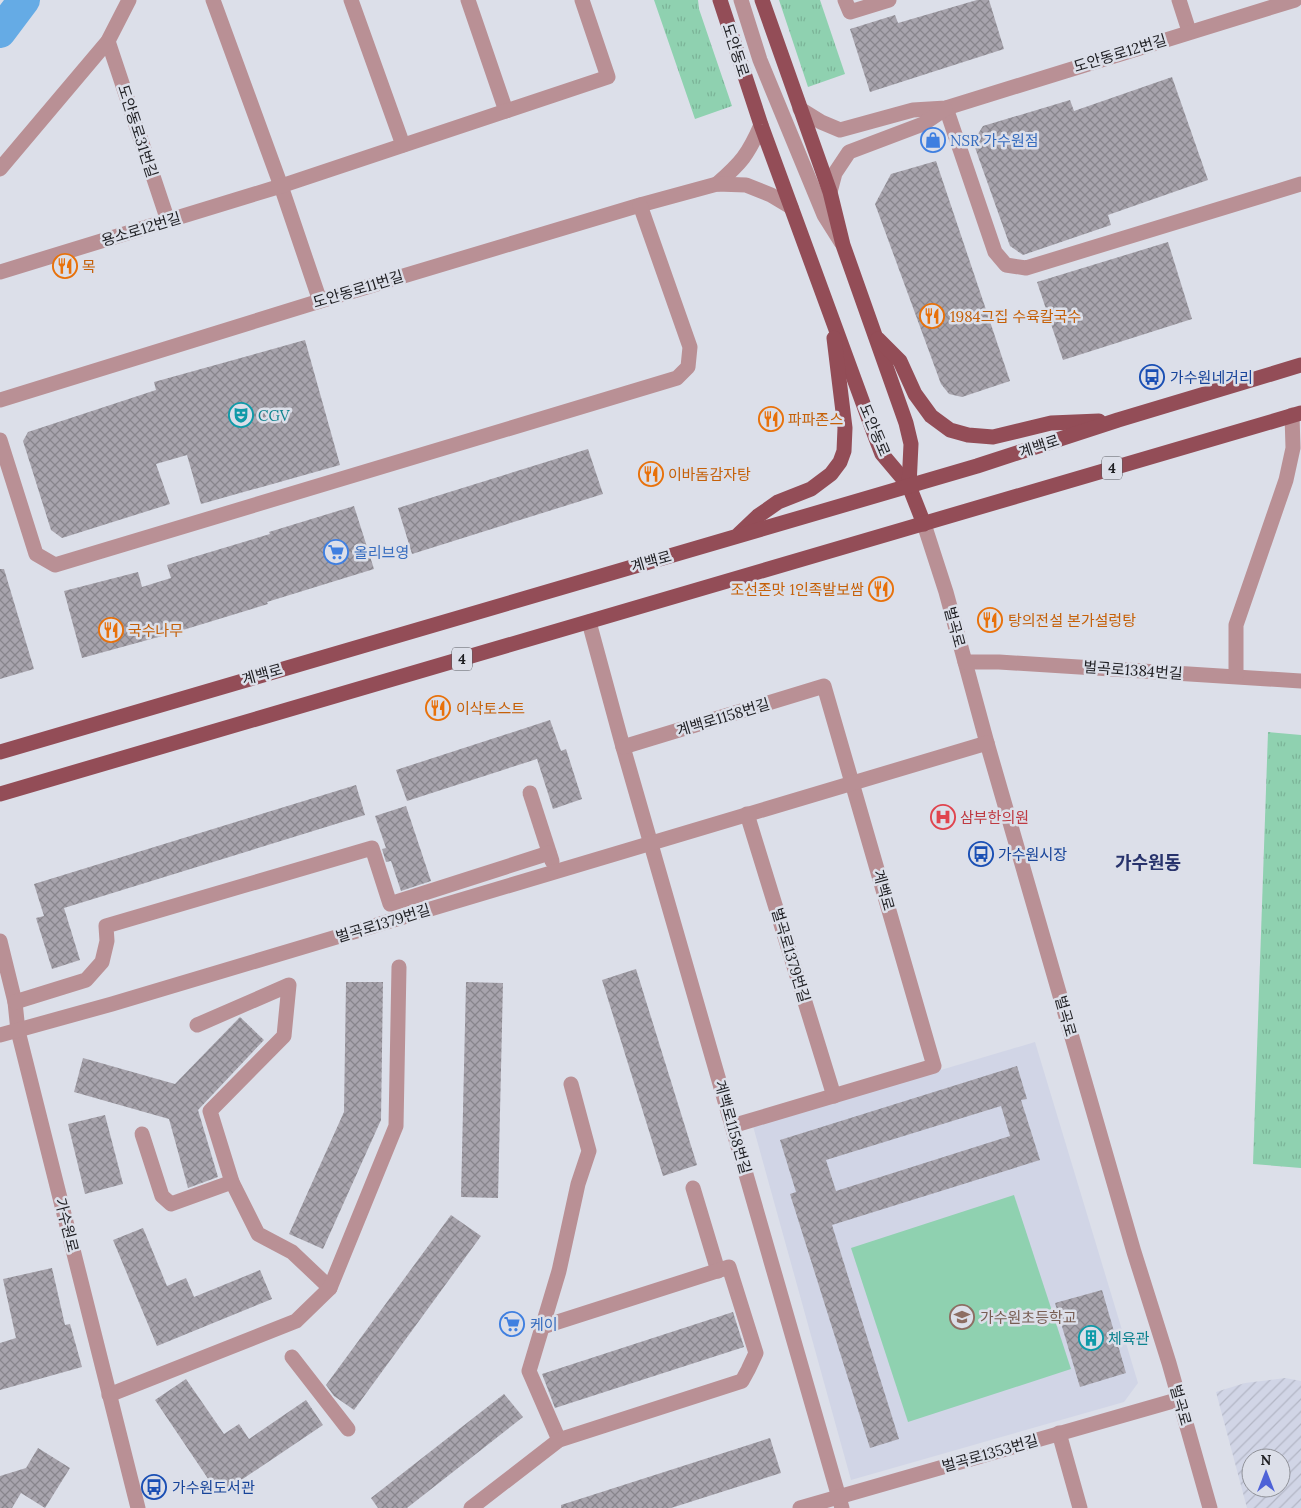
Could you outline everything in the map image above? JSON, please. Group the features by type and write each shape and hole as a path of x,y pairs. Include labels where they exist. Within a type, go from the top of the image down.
{"main road":[{"name":"도안동로","path":"720,0 761,125 882,454 909,486"},
{"name":"도안동로","path":"762,0 830,192 843,245 908,430 911,444 909,486"},
{"path":"736,536 758,516 778,502 811,490 831,474 840,462 844,451 845,428 831,314"},
{"path":"876,337 900,361 915,394 931,416 950,430 968,435 993,437 1051,423 1118,420"},
{"name":"계백로","path":"0,752 978,466 1118,420 1301,365"},
{"name":"4","path":"0,794 1297,414"},
{"path":"909,486 924,524"}],"street":[{"path":"0,169 108,41 129,0"},
{"path":"213,0 281,186 320,301"},
{"path":"351,0 403,145"},
{"path":"468,0 506,111"},
{"name":"용소로12번길","path":"0,272 281,186 608,77 582,0"},
{"path":"741,0 760,60 824,215 843,245"},
{"path":"848,6 889,0"},
{"path":"1179,0 1189,32"},
{"name":"도안동로12번길","path":"946,108 1295,0"},
{"name":"도안동로31번길","path":"108,41 168,221"},
{"path":"800,110 840,130 913,110 946,108"},
{"path":"946,108 995,252 1006,266 1026,268 1301,184"},
{"path":"830,192 835,173 849,152 923,124 946,108"},
{"path":"717,184 742,162 751,148 761,125"},
{"path":"717,184 746,185 772,195 791,207"},
{"name":"도안동로11번길","path":"0,400 320,301 640,205 717,184"},
{"path":"0,440 36,554 56,565 676,378 688,367 690,347 640,205"},
{"path":"1236,676 1236,625 1286,480 1293,448 1297,414"},
{"name":"벌곡로","path":"924,524 946,592 986,743 1126,1224 1180,1399 1210,1508"},
{"name":"계백로1158번길","path":"589,622 650,843 840,1502"},
{"name":"벌곡로1384번길","path":"965,662 999,662 1301,681"},
{"name":"계백로1158번길","path":"623,747 824,686"},
{"name":"계백로","path":"824,686 934,1066 834,1096"},
{"name":"벌곡로1379번길","path":"0,1035 986,743"},
{"path":"530,793 555,872"},
{"name":"벌곡로1379번길","path":"748,814 834,1096"},
{"path":"15,1002 86,980 102,962 107,941 106,926 372,848 390,904 549,852"},
{"name":"가수원로","path":"0,941 15,1002 18,1031 138,1508"},
{"path":"109,1395 296,1320 330,1288 396,1126 399,967"},
{"path":"197,1025 289,985 284,1036 210,1111 232,1182 258,1234 292,1252 330,1288"},
{"path":"559,1440 529,1371 559,1271 578,1184 589,1151 571,1084"},
{"path":"732,1126 834,1096"},
{"path":"142,1134 162,1196 171,1204 232,1182"},
{"path":"693,1188 718,1271"},
{"path":"471,1508 559,1440 742,1381 756,1352 729,1267 542,1328"},
{"path":"292,1357 348,1429"},
{"name":"벌곡로1353번길","path":"800,1508 840,1502 1059,1433 1180,1399"},
{"path":"1059,1433 1080,1508"}],"shaded area":[{"name":"가수원초등학교","path":"1035,1042 1138,1383 1124,1402 851,1480 753,1126"},
{"path":"1285,1378 1301,1381 1301,1508 1247,1508 1244,1498 1291,1498 1291,1448 1241,1448 1241,1486 1216,1392 1245,1383"}],"green space":[{"path":"654,0 698,0 699,9 732,106 695,119"},
{"path":"779,0 820,0 845,74 808,87"},
{"path":"1268,732 1301,735 1301,1168 1253,1164"},
{"path":"1014,1195 1071,1369 908,1422 851,1248"}],"building":[{"path":"977,0 989,0 1004,49 870,92 850,29 895,15 898,23"},
{"path":"1172,77 1208,180 1108,215 1111,225 1023,255 1010,246 973,142 983,126 1070,100 1074,111"},
{"path":"936,161 1010,381 962,397 949,394 941,384 875,204 891,174"},
{"path":"1168,242 1192,319 1063,360 1037,282"},
{"path":"305,340 340,465 201,504 187,455 156,464 170,504 62,538 51,530 23,441 28,432 156,390 154,382"},
{"path":"588,449 603,494 412,554 398,508"},
{"path":"354,506 374,569 173,633 82,658 64,591 138,572 142,587 171,578 167,565"},
{"path":"0,569 4,569 34,669 0,679"},
{"path":"550,720 561,751 566,749 582,799 553,809 537,759 407,801 396,770"},
{"path":"356,785 365,815 64,908 80,960 52,969 36,918 44,916 34,884"},
{"path":"406,806 431,881 401,891 391,861 386,862 382,849 386,848 375,816"},
{"path":"636,969 697,1165 663,1176 602,980"},
{"path":"346,982 383,982 381,1120 323,1249 289,1234 344,1112"},
{"path":"466,982 503,983 498,1198 461,1197"},
{"path":"240,1017 264,1040 198,1110 218,1177 188,1188 169,1119 74,1092 83,1058 175,1084"},
{"path":"1017,1066 1027,1099 1021,1100 1040,1160 832,1225 899,1439 870,1448 790,1194 796,1192 780,1140","holes":["1001,1106 1010,1136 836,1191 826,1160"]},
{"path":"105,1115 123,1184 85,1194 68,1124"},
{"path":"451,1215 481,1236 354,1410 334,1396 326,1385"},
{"path":"143,1228 167,1286 186,1278 194,1297 260,1270 272,1299 157,1346 113,1240"},
{"path":"52,1268 65,1325 70,1324 82,1367 0,1390 0,1343 16,1338 3,1279"},
{"name":"체육관","path":"1102,1290 1126,1373 1080,1387 1055,1303"},
{"path":"733,1312 744,1347 555,1408 542,1374"},
{"path":"186,1379 224,1434 239,1424 249,1439 306,1400 323,1425 219,1495 155,1400"},
{"path":"504,1394 523,1417 407,1508 378,1508 371,1498"},
{"path":"770,1438 781,1473 671,1508 561,1508 561,1505"},
{"path":"38,1448 70,1468 45,1508 21,1493 12,1508 0,1508 0,1476 26,1468"}],"waterway":[{"path":"0,32 24,0"}],"place":[{"name":"NSR 가수원점","path":"933,140"},
{"name":"목","path":"65,266"},
{"name":"1984그집 수육칼국수","path":"932,316"},
{"name":"가수원네거리","path":"1152,377"},
{"name":"CGV","path":"241,415"},
{"name":"파파존스","path":"771,419"},
{"name":"이바돔감자탕","path":"651,474"},
{"name":"올리브영","path":"336,552"},
{"name":"조선존맛 1인족발보쌈","path":"881,589"},
{"name":"탕의전설 본가설렁탕","path":"990,620"},
{"name":"국수나무","path":"111,630"},
{"name":"이삭토스트","path":"438,708"},
{"name":"삼부한의원","path":"943,817"},
{"name":"가수원시장","path":"981,854"},
{"name":"가수원초등학교","path":"962,1317"},
{"name":"케이","path":"512,1324"},
{"name":"체육관","path":"1091,1338"},
{"name":"가수원도서관","path":"154,1487"}],"district":[{"name":"가수원동","path":"1148,862"}]}
